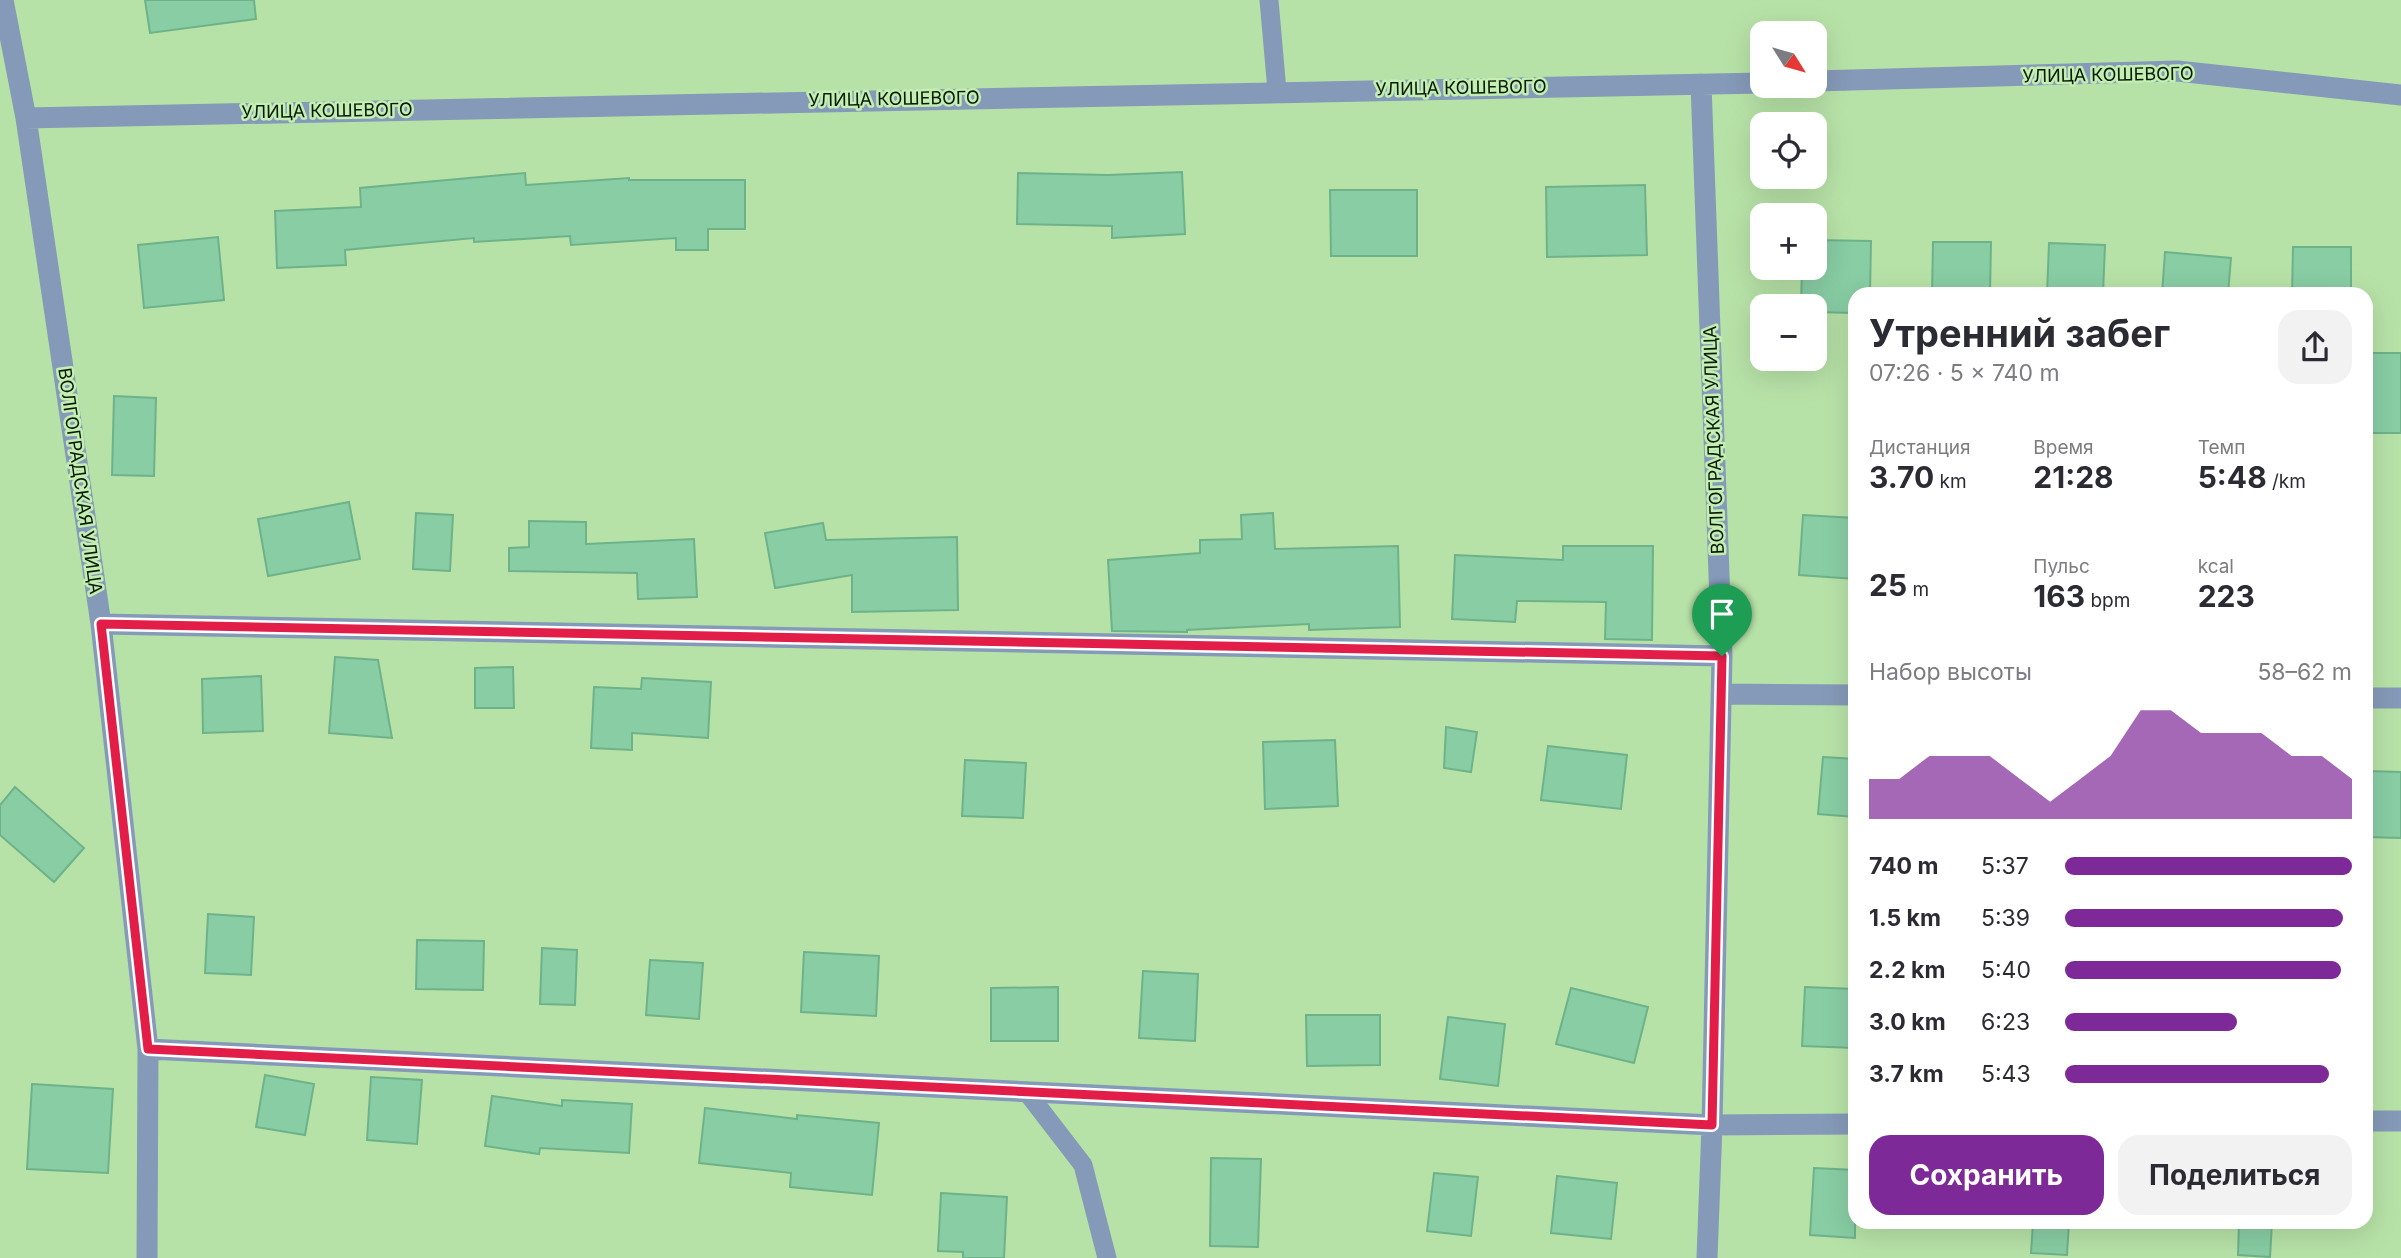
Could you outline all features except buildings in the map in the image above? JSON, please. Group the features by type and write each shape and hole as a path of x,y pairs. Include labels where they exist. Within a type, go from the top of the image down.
{"street":[{"name":"ВОЛГОГРАДСКАЯ УЛИЦА","path":"3,0 26,118 101,624 148,1049 147,1258"},
{"name":"УЛИЦА КОШЕВОГО","path":"1827,81 2177,71 2401,95"},
{"name":"УЛИЦА КОШЕВОГО","path":"26,118 1750,83"},
{"name":"ВОЛГОГРАДСКАЯ УЛИЦА","path":"1700,84 1722,656 1707,1258"},
{"path":"101,624 1722,656"},
{"path":"1721,694 1848,695"},
{"path":"2373,698 2401,698"},
{"path":"148,1049 1712,1125 1848,1124"},
{"path":"2373,1121 2401,1121"}],"lane":[{"path":"1269,0 1277,91"},
{"path":"1026,1091 1083,1165 1107,1258"}],"route":[{"path":"101,624 1722,656 1712,1125 148,1049 101,624"}]}
